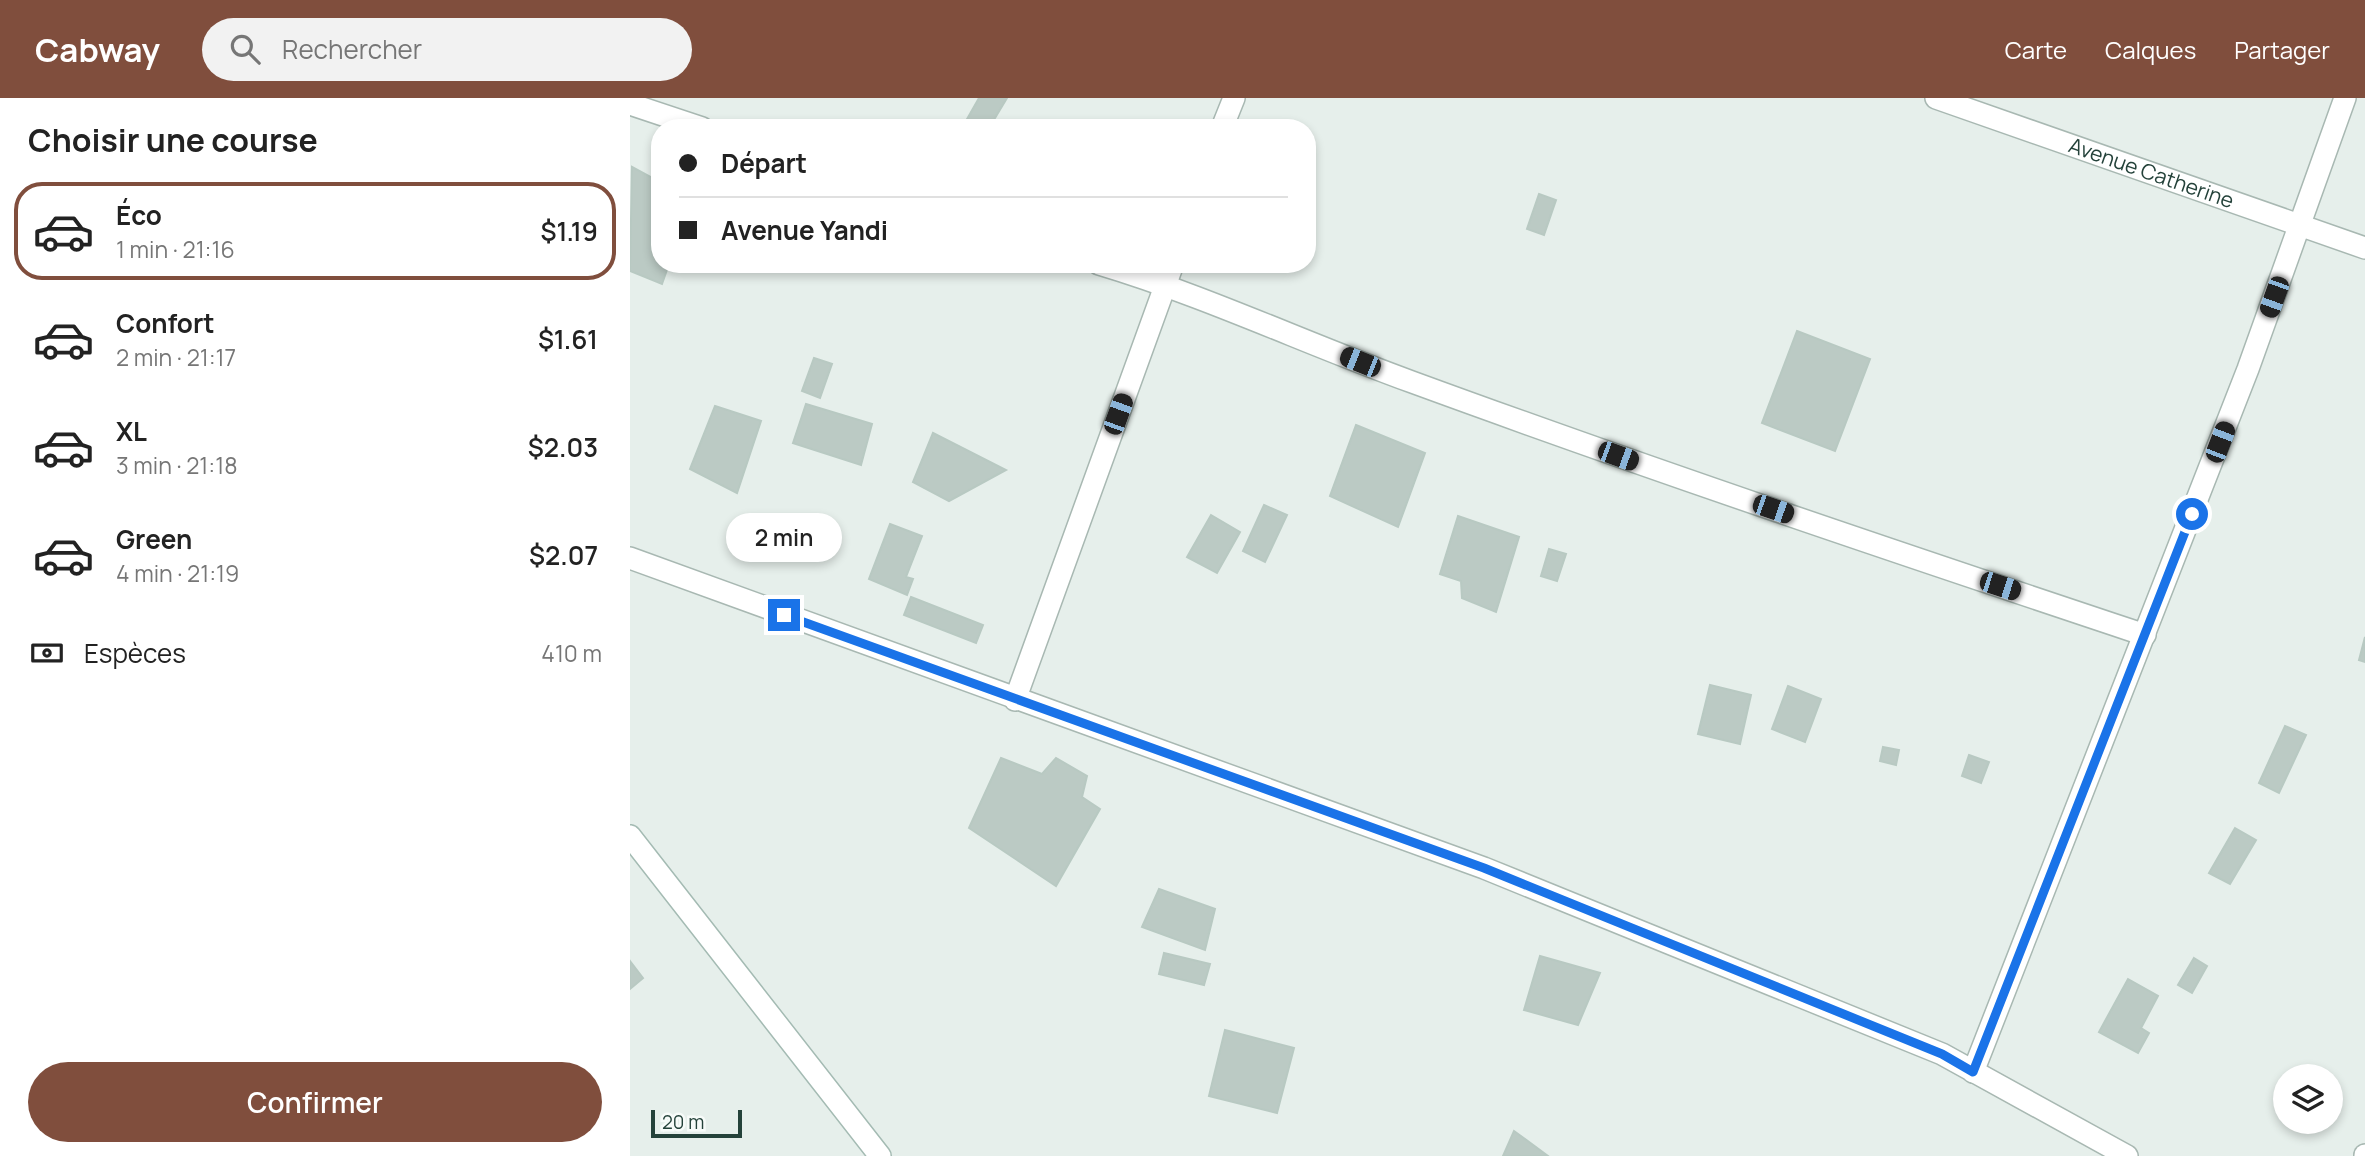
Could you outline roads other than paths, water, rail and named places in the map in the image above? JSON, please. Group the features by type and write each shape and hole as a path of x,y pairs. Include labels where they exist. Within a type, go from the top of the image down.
{"street":[{"path":"1226,119 1234,98"},
{"name":"Avenue Catherine","path":"1936,98 2365,248"},
{"path":"1973,1072 2248,369 2345,98"},
{"path":"630,104 675,119"},
{"path":"1015,701 1169,274 1408,381 1696,484 2145,635"},
{"path":"630,558 1015,701 1484,868 1942,1054 2127,1156"},
{"path":"630,836 880,1156"}]}
